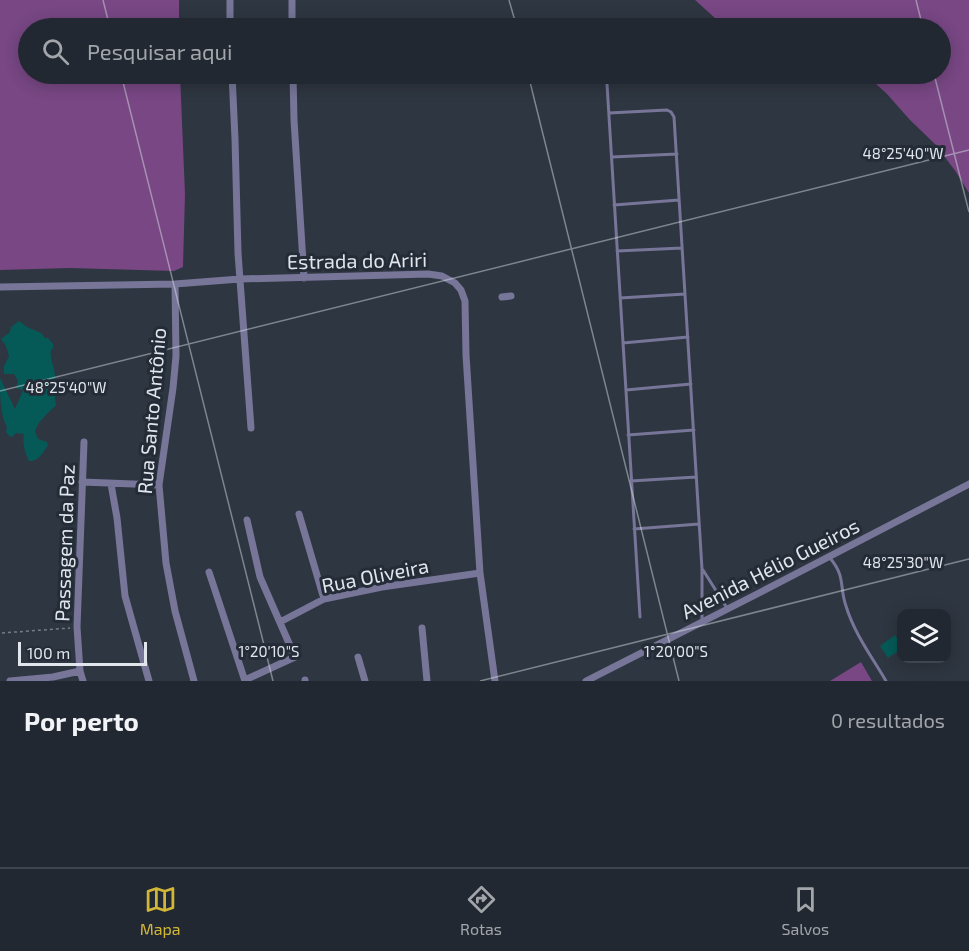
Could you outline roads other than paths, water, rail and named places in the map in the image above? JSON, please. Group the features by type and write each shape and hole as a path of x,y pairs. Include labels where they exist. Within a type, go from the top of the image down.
{"street":[{"path":"230,0 230,18"},
{"path":"292,0 292,18"},
{"path":"232,84 240,279 251,428"},
{"path":"293,84 304,278"},
{"name":"Estrada do Ariri","path":"0,287 175,284 240,279 428,274 450,279 461,290 466,307 466,355 480,573 495,681"},
{"name":"Rua Santo Antônio","path":"175,284 176,356 159,485 167,573 194,681"},
{"path":"502,297 511,296"},
{"name":"Passagem da Paz","path":"83,681 80,671 77,627 84,441"},
{"path":"82,482 159,485"},
{"path":"111,484 125,597 149,681"},
{"name":"Avenida Hélio Gueiros","path":"586,681 969,484"},
{"path":"298,514 324,599"},
{"path":"209,572 245,681 295,657 260,577 247,520"},
{"name":"Rua Oliveira","path":"280,622 324,599 382,587 480,573"},
{"path":"422,628 427,681"},
{"path":"358,657 365,681"},
{"path":"10,681 53,677 80,671"}],"lane":[{"path":"607,84 640,617"},
{"path":"609,113 667,110 672,112 674,117 702,568 702,622"},
{"path":"612,158 677,154"},
{"path":"614,205 680,200"},
{"path":"617,251 682,248"},
{"path":"620,298 685,294"},
{"path":"623,343 688,337"},
{"path":"626,390 691,384"},
{"path":"628,435 694,430"},
{"path":"632,481 696,477"},
{"path":"634,530 699,524"},
{"path":"829,557 841,576 845,605 853,624 886,681"},
{"path":"702,568 727,609"}]}
